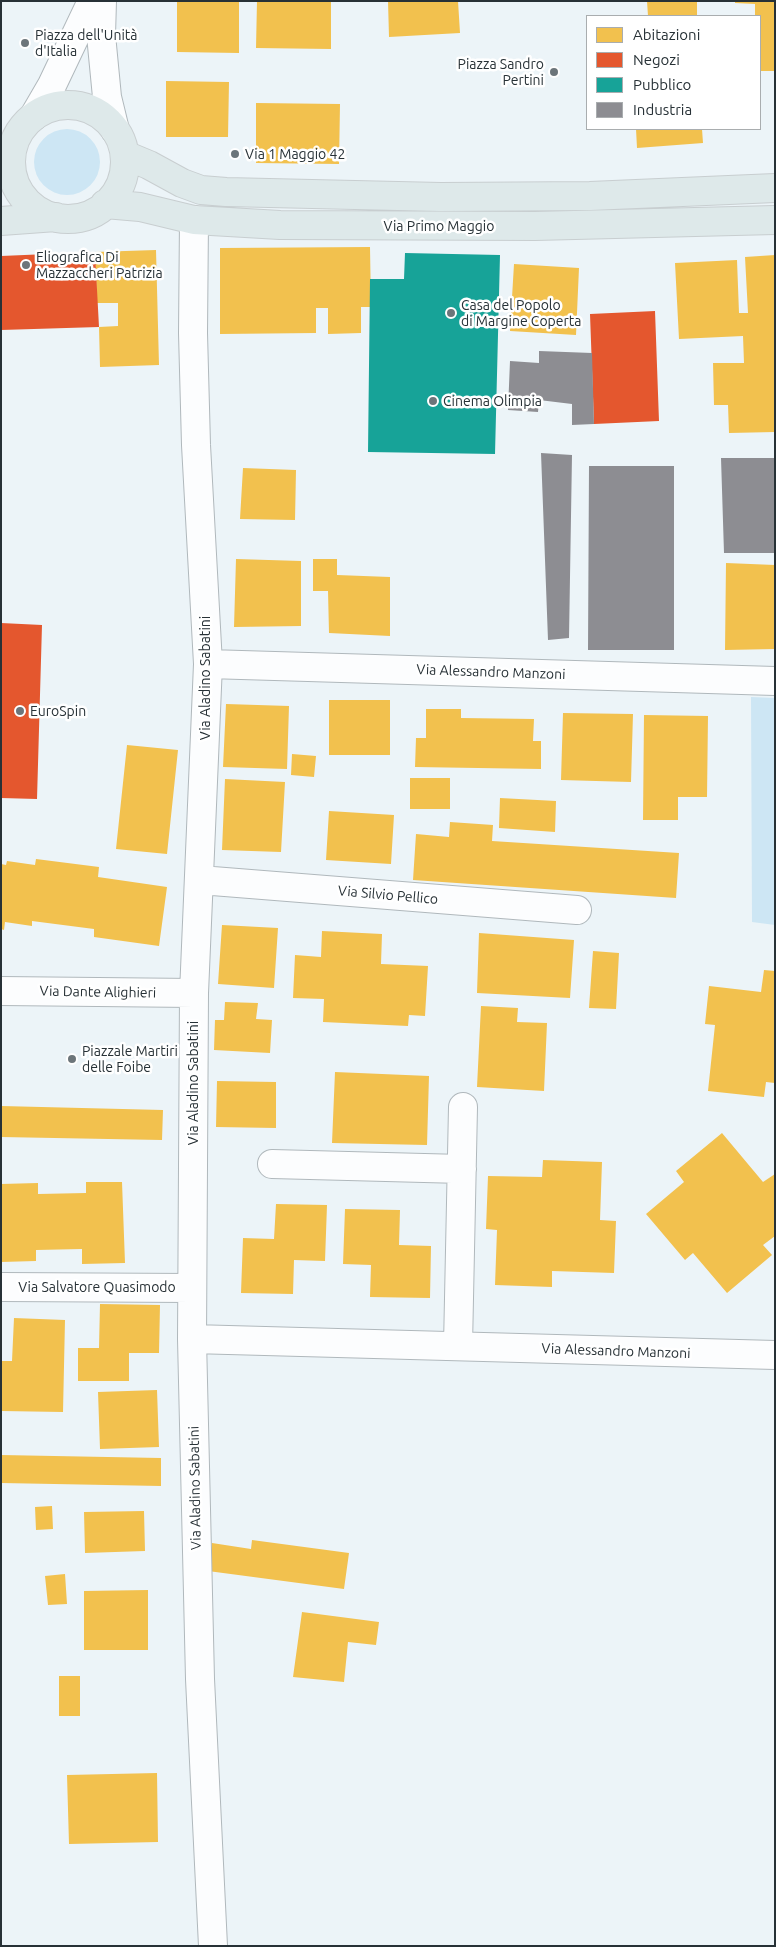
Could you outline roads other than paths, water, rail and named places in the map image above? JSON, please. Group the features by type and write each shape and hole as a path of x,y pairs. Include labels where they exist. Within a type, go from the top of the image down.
{"main road":[{"path":"1,221 82,216 106,204 119,187 123,177 125,155 115,130 106,119 94,110 80,106 51,107 34,116 20,132 14,144 7,174 16,184 22,196 32,206 56,217"},
{"path":"125,155 149,165 182,183 201,190 226,192 441,197 590,196 775,188"},
{"name":"Via Primo Maggio","path":"106,204 140,206 194,220 280,225 535,226 775,220"}],"street":[{"path":"34,116 52,85 92,1"},
{"path":"102,1 101,35 107,97 115,130"},
{"name":"Via Aladino Sabatini","path":"194,220 193,333 196,445 208,664 194,993 192,1339 200,1680 213,1946"},
{"name":"Via Alessandro Manzoni","path":"208,664 775,681"},
{"name":"Via Silvio Pellico","path":"200,880 577,910"},
{"name":"Via Dante Alighieri","path":"1,991 194,993"},
{"path":"458,1346 463,1107"},
{"path":"272,1164 462,1169"},
{"name":"Via Salvatore Quasimodo","path":"1,1287 192,1288"},
{"name":"Via Alessandro Manzoni","path":"192,1339 775,1355"}],"place":[{"name":"Piazza dell'Unità d'Italia","path":"25,43"},
{"name":"Piazza Sandro Pertini","path":"554,72"},
{"name":"Via 1 Maggio 42","path":"235,154"},
{"name":"Eliografica Di Mazzaccheri Patrizia","path":"26,265"},
{"name":"Casa del Popolo di Margine Coperta","path":"451,313"},
{"name":"Cinema Olimpia","path":"433,401"},
{"name":"EuroSpin","path":"20,711"},
{"name":"Piazzale Martiri delle Foibe","path":"72,1059"}]}
